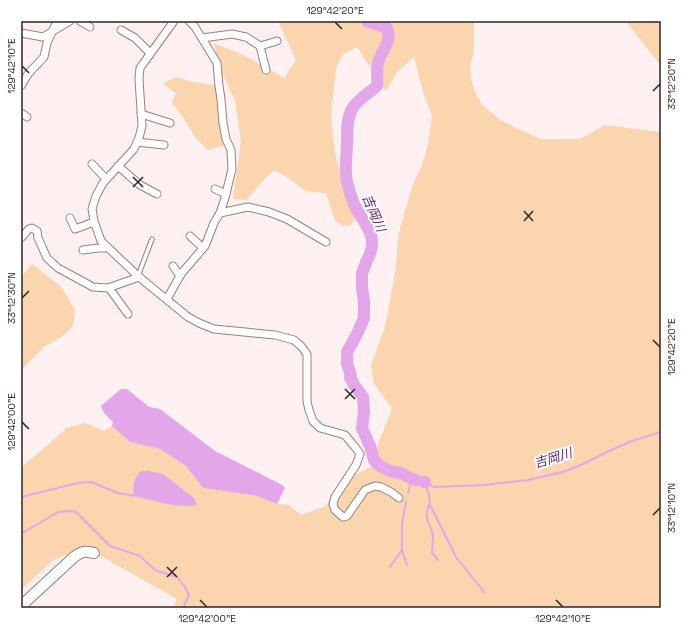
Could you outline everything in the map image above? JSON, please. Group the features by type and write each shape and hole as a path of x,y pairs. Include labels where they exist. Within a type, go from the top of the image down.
{"street":[{"path":"21,86 28,74 44,56 47,43 57,21"},
{"path":"21,33 43,37 70,21"},
{"path":"80,21 90,27"},
{"path":"174,21 140,68 139,79 142,126 139,138 134,149 103,183 96,196 92,209 94,222 101,241 139,276 188,317 199,323 214,329 275,335 294,340 308,354 307,401 313,421 320,428 345,436 356,447 360,454 356,465 335,497 333,504 335,510 343,517 347,516 365,490 376,486 391,492 399,498"},
{"path":"167,299 180,276 205,246 214,223 220,213 232,168 231,150 226,139 223,123 217,64 195,27 189,21"},
{"path":"121,30 135,38 150,53"},
{"path":"202,38 232,34 246,37 260,46 266,70"},
{"path":"260,46 277,41"},
{"path":"141,114 170,123"},
{"path":"137,142 164,145"},
{"path":"92,164 106,180"},
{"path":"118,166 140,185 157,194"},
{"path":"215,189 226,194"},
{"path":"220,213 248,208 269,212 288,219 326,242"},
{"path":"70,218 75,229 94,222"},
{"path":"21,238 29,229 32,228 37,231 38,238 47,258 58,268 93,287 109,288 139,276"},
{"path":"190,236 203,248"},
{"path":"83,250 108,248"},
{"path":"173,266 180,276"},
{"path":"109,288 128,314"},
{"path":"21,606 74,557 81,552 94,553"}],"lane":[{"path":"139,276 152,239"}],"shaded area":[{"path":"278,21 474,21 474,52 470,65 474,90 482,105 499,119 541,139 580,139 605,125 661,132 661,608 172,608 177,599 87,547 53,560 21,590 21,467 67,428 85,423 104,431 112,426 130,442 160,449 186,466 203,488 257,496 277,504 289,505 301,515 326,506 338,484 371,467 392,409 374,383 371,365 385,327 395,274 399,232 412,187 422,165 428,145 432,116 423,92 414,57 398,71 386,91 357,47 342,55 336,68 331,116 335,152 342,183 352,201 356,218 351,225 342,226 335,220 326,193 304,190 287,177 274,170 246,200 233,199 241,142 235,101 221,70 214,44 241,54 284,78 296,60"},
{"path":"626,21 661,21 661,66"},
{"path":"176,77 217,86 219,116 226,145 208,150 195,137 183,117 172,103 176,93 163,84"},
{"path":"32,264 60,286 75,311 73,326 63,336 45,346 21,371 21,278"},
{"path":"121,389 127,389 149,407 160,409 215,451 282,485 285,488 277,504 257,496 203,488 186,466 160,449 130,442 112,426 113,422 104,413 101,406"},
{"path":"141,471 163,474 194,498 197,505 174,505 134,496 134,482"}],"waterway":[{"name":"吉岡川","path":"367,21 387,28 389,37 378,63 377,86 354,105 349,117 346,177 355,205 368,228 372,240 372,246 362,273 364,318 347,352 347,364 351,375 350,377 363,397 364,411 362,428 374,460 380,466 390,471 401,473 416,480"},
{"name":"吉岡川","path":"425,482 434,487 484,485 528,480 563,472 632,441 661,432"},
{"path":"408,493 412,479"},
{"path":"21,497 78,483 91,482 118,493 134,496"},
{"path":"425,483 429,494 430,505 456,557 484,592"},
{"path":"406,501 402,524 402,550 407,565"},
{"path":"429,505 427,510 427,518 433,536 432,553 438,560"},
{"path":"21,534 58,512 76,512 110,546 140,556 155,570 177,577 189,595 183,608"},
{"path":"390,567 402,550"}]}
